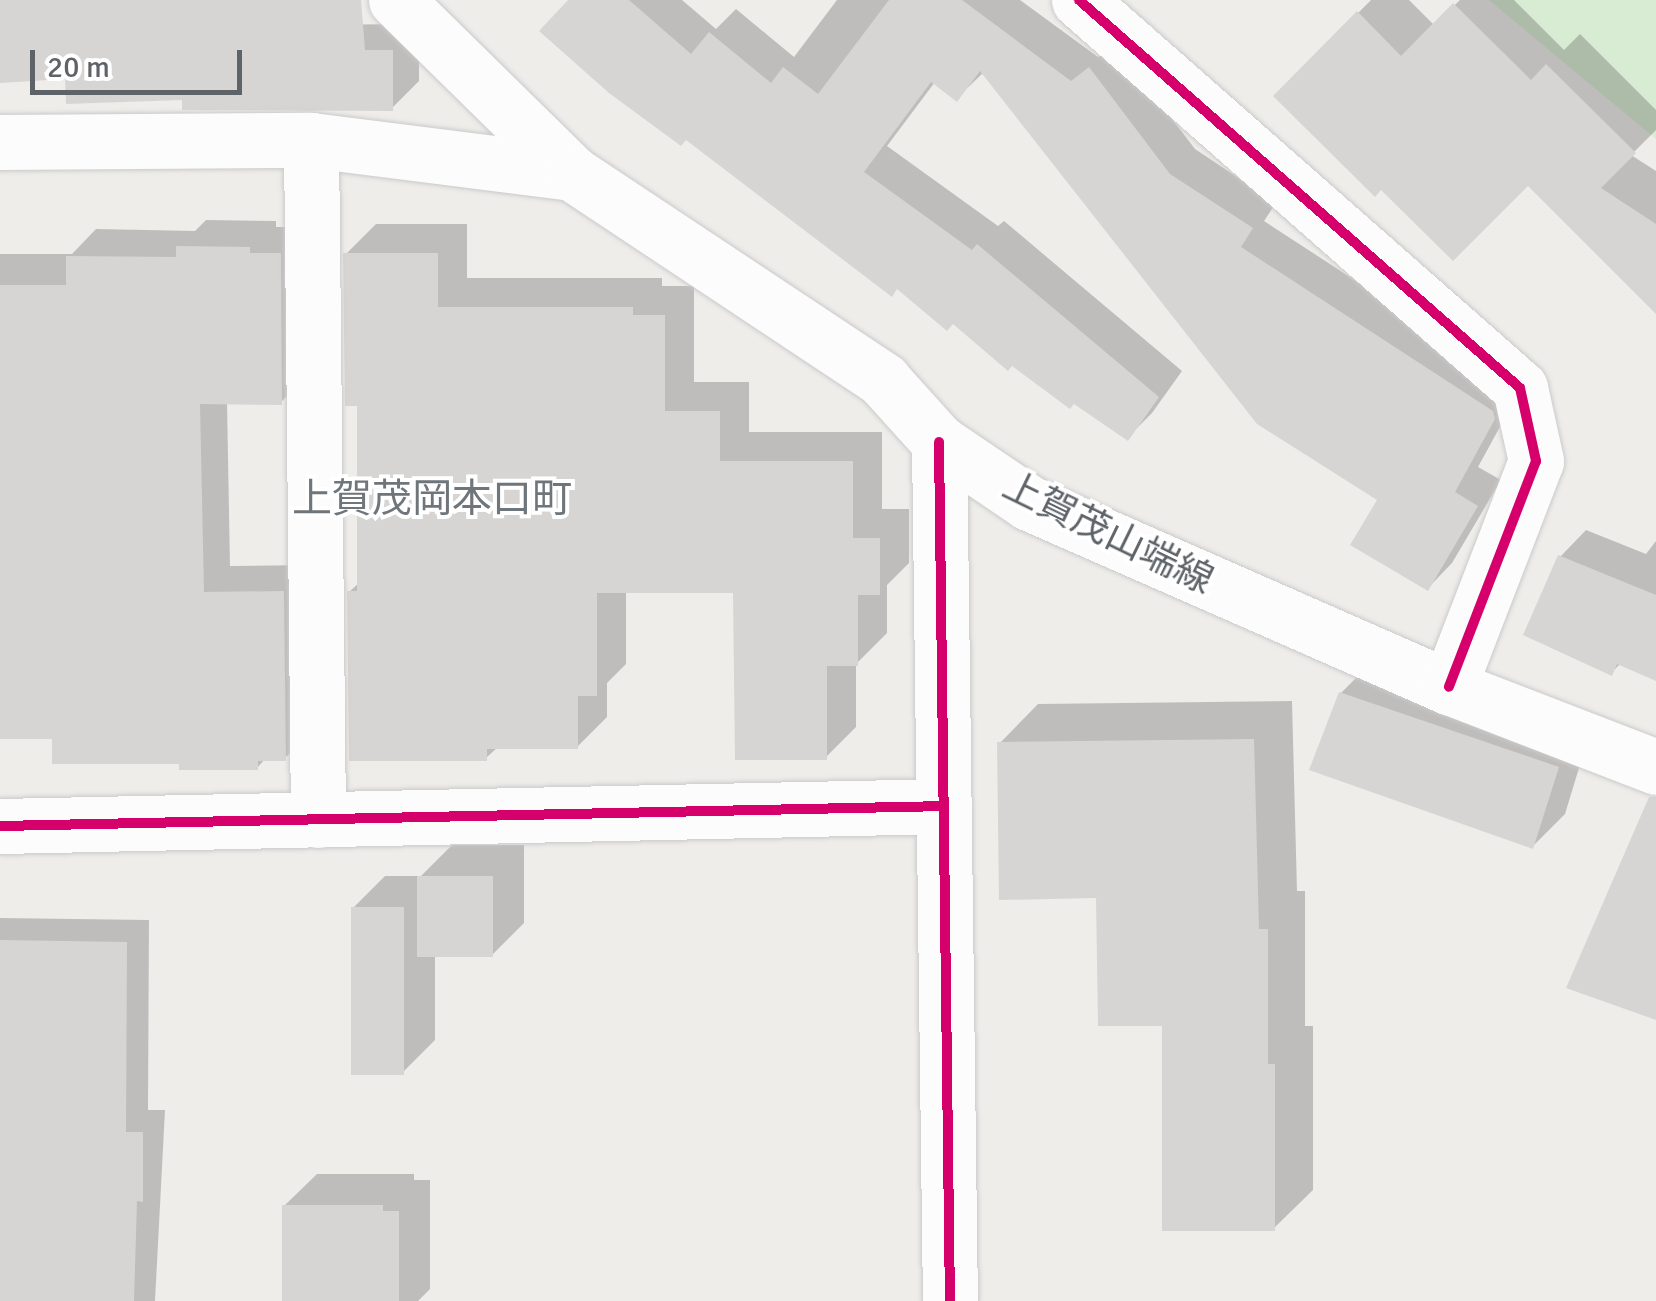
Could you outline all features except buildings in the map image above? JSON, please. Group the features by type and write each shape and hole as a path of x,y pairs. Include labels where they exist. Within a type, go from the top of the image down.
{"street":[{"name":"上賀茂山端線","path":"396,0 572,173 883,380 939,442 1029,504 1449,687 1656,766"},
{"path":"1078,0 1520,388 1536,461 1449,687"},
{"path":"311,140 318,820"},
{"path":"0,142 311,140 572,173"},
{"path":"939,442 950,1301"},
{"path":"0,826 944,806"}],"green space":[{"path":"1489,0 1656,0 1656,139"}],"cycle path":[{"path":"1079,0 1520,388 1536,461 1449,687"},
{"path":"939,442 950,1301"},
{"path":"0,826 944,806"}],"district":[{"name":"上賀茂岡本口町","path":"432,499"}]}
